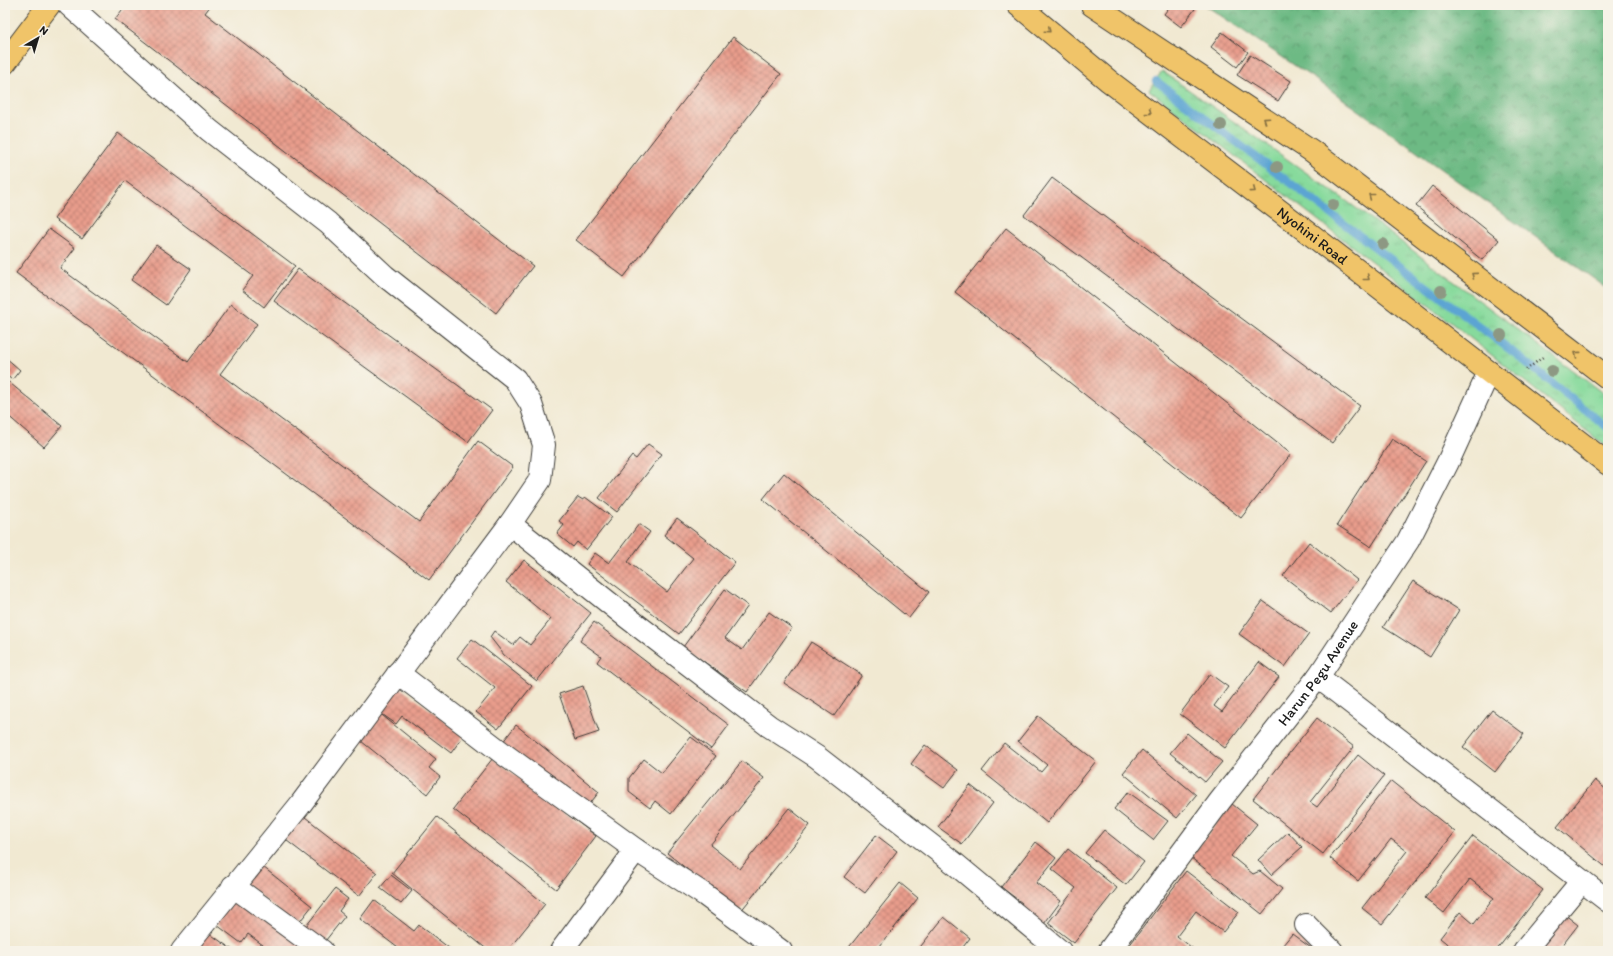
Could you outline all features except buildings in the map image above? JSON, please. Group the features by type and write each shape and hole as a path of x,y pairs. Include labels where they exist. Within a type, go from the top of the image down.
{"main road":[{"path":"5,63 48,5"},
{"name":"Nyohini Road","path":"1018,5 1109,81 1608,464"},
{"path":"1092,5 1312,151 1608,378"}],"street":[{"path":"69,5 208,130 328,223 384,276 514,380 531,404 544,445 540,480 510,524 300,805 182,951"},
{"name":"Harun Pegu Avenue","path":"1109,951 1220,801 1318,677 1408,541 1448,462 1489,372"},
{"path":"510,524 628,618 769,726 817,757 954,863 1060,951"},
{"path":"398,672 505,755 636,850 704,895 781,951"},
{"path":"1318,677 1581,882 1608,901"},
{"path":"561,951 636,850"},
{"path":"1524,951 1581,882"},
{"path":"234,886 322,951"},
{"path":"1306,925 1332,951"}],"path":[{"path":"1524,371 1549,353"}],"green space":[{"path":"1205,5 1608,5 1608,289 1325,86"},
{"path":"1162,71 1348,202 1608,397 1608,448 1449,321 1149,90"}],"waterway":[{"path":"1156,81 1513,352 1608,428"}]}
